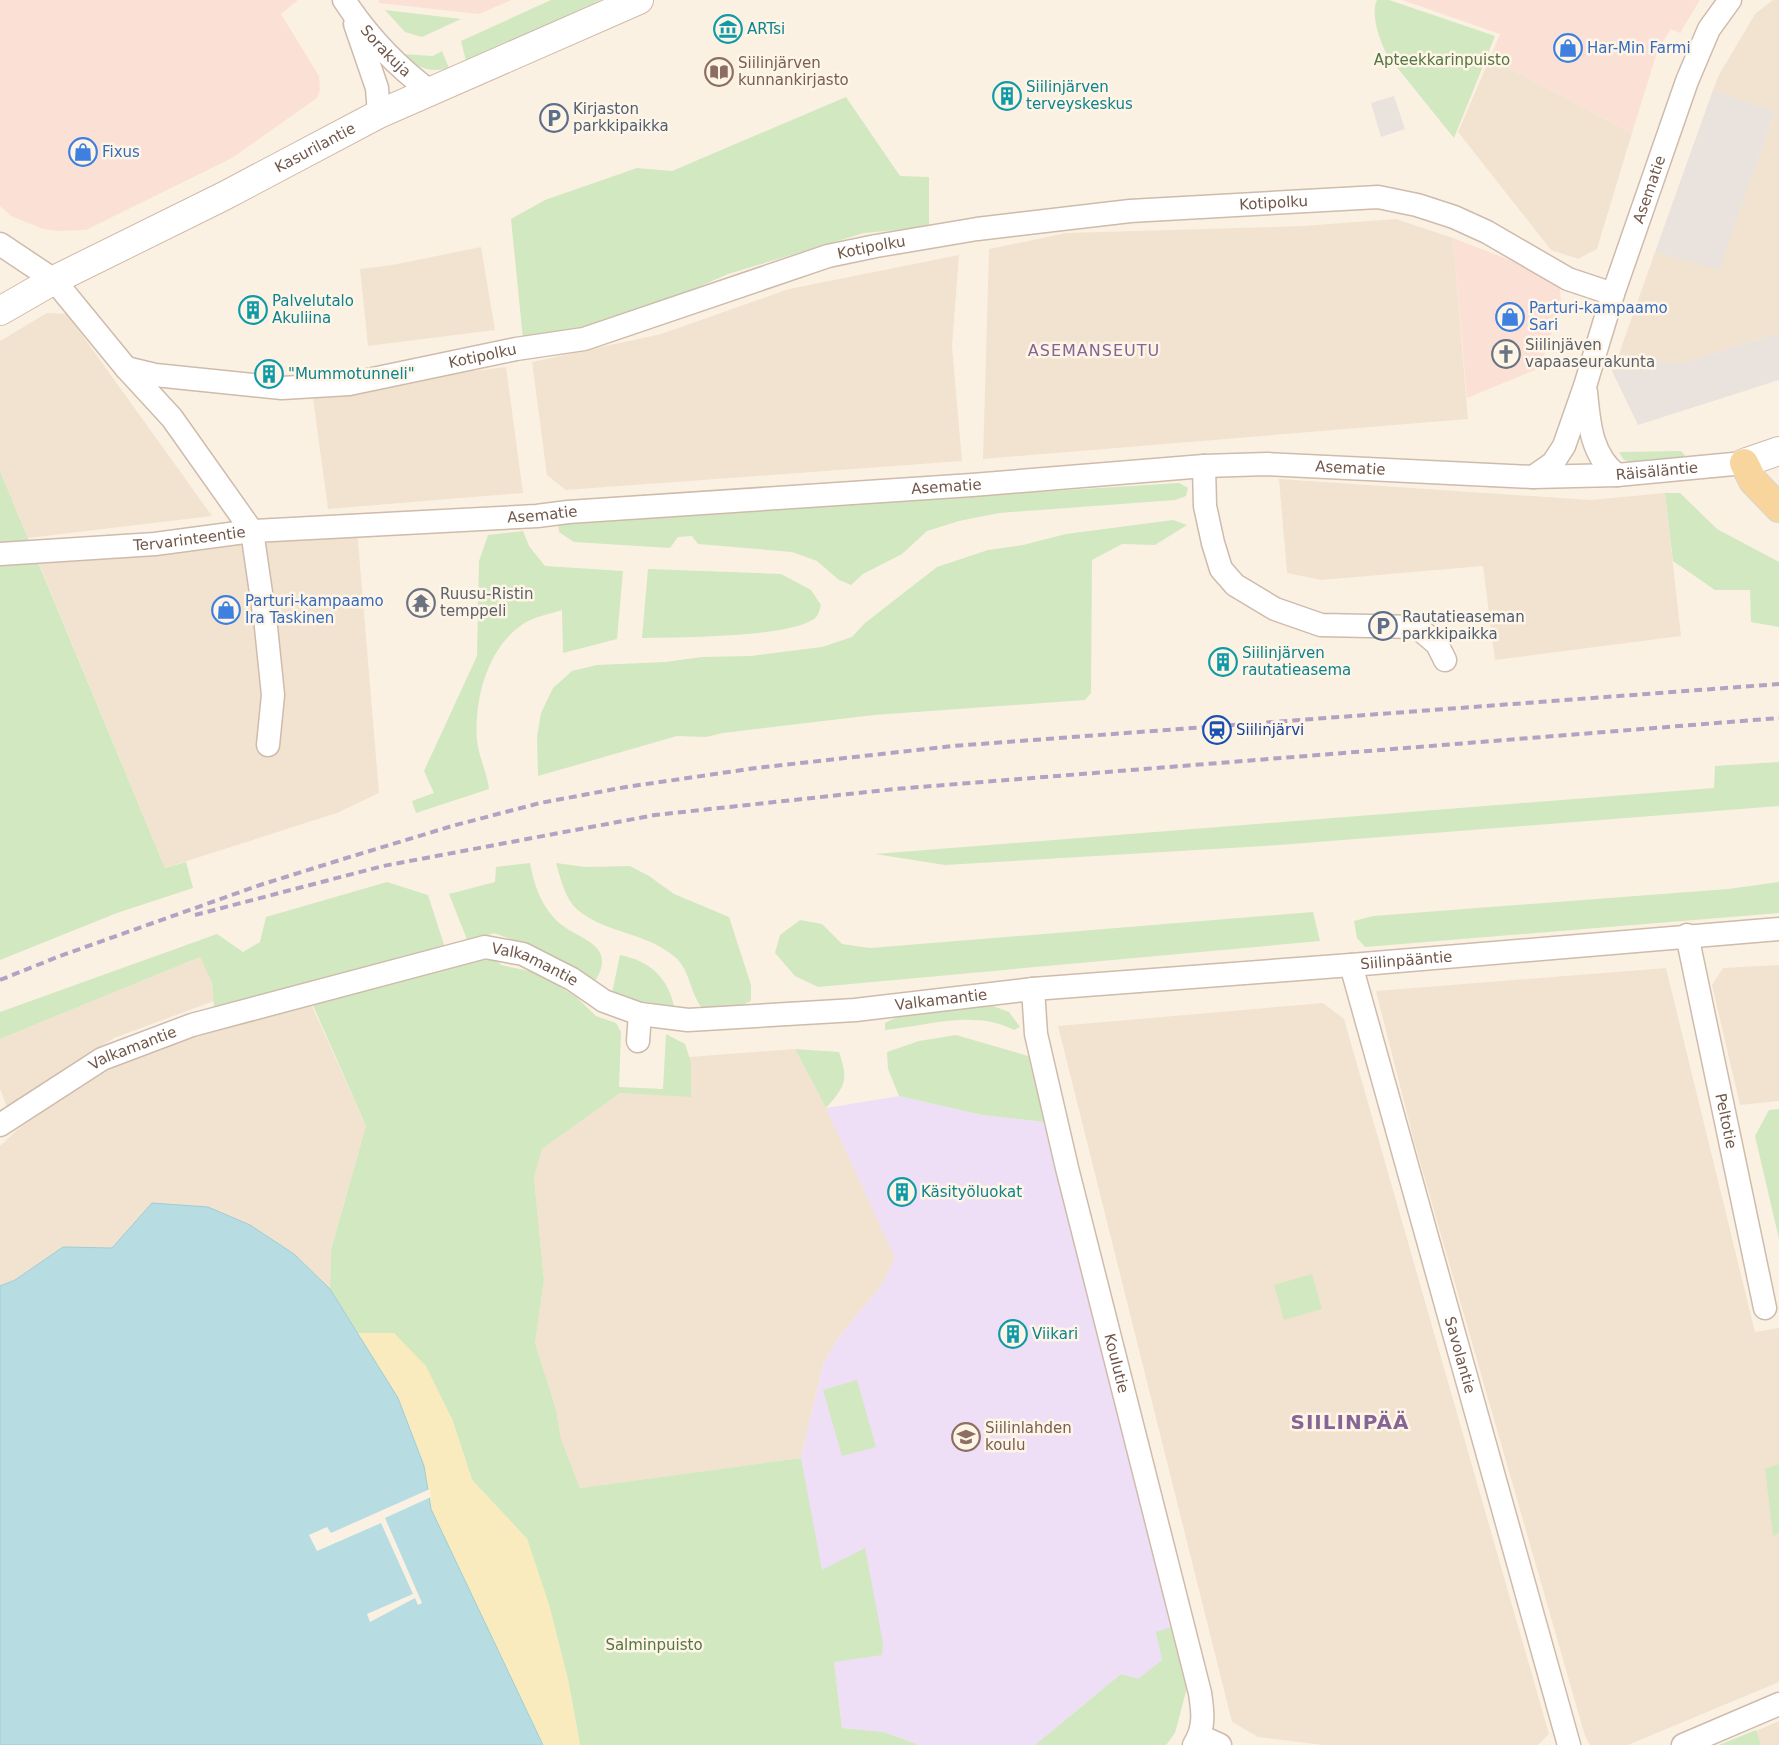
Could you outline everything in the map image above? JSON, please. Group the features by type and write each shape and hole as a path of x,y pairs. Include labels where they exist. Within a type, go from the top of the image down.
{"main road":[{"path":"1744,464 1753,481 1779,508"}],"street":[{"name":"Kasurilantie","path":"0,311 54,280 224,196 379,114 639,0"},
{"name":"Asematie","path":"252,531 536,516 568,512 972,485 1084,474 1204,466 1267,464 1533,477 1553,463 1564,446 1585,386 1613,294 1694,63 1708,29 1730,0"},
{"name":"Sorakuja","path":"346,2 387,54 408,75 431,92"},
{"name":"Sorakuja","path":"346,2 370,63 377,88 379,114"},
{"name":"Kotipolku","path":"126,368 155,375 282,388 348,384 516,349 584,339 828,256 876,246 977,229 1130,211 1378,197 1417,205 1454,217 1504,241 1568,279 1613,294"},
{"path":"0,244 54,280 126,368 172,418 252,531"},
{"name":"Asematie","path":"1585,386 1588,417 1595,446 1602,462 1617,475"},
{"name":"Räisäläntie","path":"1533,477 1617,475 1744,464 1779,451"},
{"path":"1204,466 1205,506 1213,543 1221,569 1235,585 1275,609 1321,625 1417,627 1437,644 1445,660"},
{"name":"Tervarinteentie","path":"0,554 155,544 252,531 266,627 273,695 268,745"},
{"name":"Siilinpääntie","path":"1033,989 1351,965 1687,935 1779,929"},
{"name":"Peltotie","path":"1687,935 1765,1308"},
{"name":"Valkamantie","path":"3,1125 102,1059 192,1025 486,947 523,954 572,979 604,1000 640,1014 688,1020 855,1010 1033,989"},
{"name":"Savolantie","path":"1351,965 1569,1745"},
{"name":"Koulutie","path":"1033,989 1036,1034 1067,1168 1200,1693 1204,1718 1197,1740"},
{"path":"638,1041 640,1014"},
{"path":"1683,1745 1779,1704"},
{"path":"1197,1740 1220,1745"}],"shaded area":[{"path":"0,0 298,0 281,14 319,76 320,90 317,98 232,158 86,230 57,231 43,229 11,216 0,206"},
{"path":"379,0 512,0 479,14 379,3"},
{"path":"1402,0 1700,0 1680,33 1671,29 1658,49 1632,133 1490,58 1500,34"},
{"path":"1773,0 1779,0 1779,333 1679,364 1619,354 1655,252 1719,269 1775,112 1713,90 1719,75 1755,14"},
{"path":"1490,58 1632,133 1597,249 1578,259 1551,250 1458,132"},
{"path":"1713,90 1775,112 1719,270 1655,252"},
{"path":"1394,96 1405,129 1381,137 1371,103"},
{"path":"1396,219 1453,238 1468,419 983,459 989,249 1066,233 1303,226"},
{"path":"1453,238 1559,279 1561,303 1540,368 1467,398"},
{"path":"481,247 495,330 368,346 360,269 392,265"},
{"path":"959,255 952,346 962,461 566,490 547,475 532,362 661,334 789,289"},
{"path":"47,313 67,314 212,516 28,538 0,471 0,341"},
{"path":"1779,333 1779,380 1638,425 1612,371 1619,354 1679,364"},
{"path":"506,367 523,493 328,509 312,391"},
{"path":"1279,479 1591,500 1665,493 1681,636 1495,660 1483,566 1321,580 1287,573"},
{"path":"357,529 379,793 337,813 165,868 37,559"},
{"path":"200,957 212,983 214,1001 114,1038 7,1107 0,1089 0,1039"},
{"path":"1779,965 1779,1101 1740,1105 1712,985 1723,968"},
{"path":"1666,968 1755,1332 1779,1328 1779,1682 1628,1745 1590,1745 1585,1736 1414,1141 1376,991"},
{"path":"307,995 366,1126 331,1248 330,1289 294,1254 152,1203 112,1248 63,1247 15,1280 0,1286 0,1146 18,1129 104,1068"},
{"path":"1323,1003 1344,1019 1549,1734 1538,1745 1323,1745 1258,1737 1232,1722 1058,1026"},
{"path":"795,1049 826,1108 896,1258 881,1286 838,1338 823,1365 801,1458 580,1488 561,1439 556,1409 535,1343 544,1280 534,1178 542,1149 620,1093 691,1096 689,1057"},
{"name":"Siilinlahden koulu","path":"899,1096 982,1115 1045,1122 1175,1626 1162,1660 1137,1680 1121,1674 1035,1745 919,1745 884,1732 842,1728 834,1662 801,1458 823,1365 838,1338 881,1286 895,1258 826,1108"},
{"path":"1779,1721 1779,1745 1761,1745 1756,1731"}],"green space":[{"path":"551,0 601,0 481,58 466,61 461,41"},
{"name":"Apteekkarinpuisto","path":"1377,0 1389,0 1495,36 1454,138 1387,55 1375,20"},
{"path":"385,10 461,19 422,37 405,32"},
{"path":"442,51 449,68 436,70 418,66 402,54 433,56"},
{"path":"846,97 900,176 929,177 929,227 864,233 728,274 646,310 596,325 523,339 511,219 545,200 637,168 672,171"},
{"path":"1681,451 1689,460 1637,464 1624,460 1619,452"},
{"path":"0,471 165,868 186,862 193,888 117,913 0,960"},
{"path":"1179,483 1188,488 1186,496 1175,500 999,513 959,521 927,531 902,554 863,574 851,585 839,580 817,561 792,552 698,544 692,536 678,537 670,548 574,542 559,532 558,522"},
{"path":"1665,493 1680,493 1717,529 1779,562 1779,627 1751,622 1750,590 1715,590 1673,561"},
{"path":"1173,520 1187,525 1155,545 1122,544 1092,560 1091,693 1085,700 874,715 723,733 706,737 677,736 538,776 537,737 541,713 553,688 572,671 597,665 665,662 702,657 751,656 822,647 852,637 865,623 937,567 988,550 1023,545 1066,534"},
{"path":"523,531 529,546 545,566 623,571 617,639 563,653 562,610 527,622 511,634 500,647 485,676 478,709 477,741 489,789 416,813 412,801 434,793 424,771 477,656 479,561 488,535"},
{"path":"648,569 781,574 811,590 821,605 817,616 806,623 787,629 735,635 642,638"},
{"path":"1779,762 1779,806 1279,845 945,865 875,854 1714,788 1715,766"},
{"path":"530,863 538,893 550,913 563,926 598,949 602,957 601,967 596,980 533,947 494,933 468,942 449,894 495,882 496,867"},
{"path":"556,863 585,867 630,866 649,876 674,894 729,917 751,985 751,1001 740,1006 702,1008 684,968 675,957 651,942 601,924 579,911 570,901 564,889"},
{"name":"Salminpuisto","path":"387,882 428,895 448,957 485,947 501,965 538,973 576,997 596,1016 616,1023 621,1032 619,1087 663,1089 666,1034 685,1044 691,1062 691,1097 620,1093 542,1149 534,1178 544,1280 535,1343 556,1409 561,1439 580,1488 801,1458 822,1570 865,1548 883,1643 882,1655 834,1662 842,1728 884,1732 919,1745 580,1745 568,1680 549,1605 527,1539 472,1480 452,1419 394,1333 358,1333 330,1289 331,1249 366,1126 308,994 215,1017 212,983 200,957 0,1039 0,1012 217,934 243,952 260,942 266,917"},
{"path":"1779,882 1779,913 1365,947 1357,938 1354,921 1373,916 1728,889"},
{"path":"1313,912 1320,941 818,987 795,976 775,953 780,935 800,920 822,924 842,944 870,948"},
{"path":"620,955 640,961 655,971 667,986 674,1006 638,1001 612,993"},
{"path":"993,1006 1009,1012 1020,1027 1014,1030 999,1024 967,1020 885,1030 885,1023 911,1012 938,1008"},
{"path":"956,1035 1028,1056 1045,1122 982,1115 899,1096 888,1069 887,1052 919,1041"},
{"path":"795,1049 839,1052 844,1070 843,1083 826,1108"},
{"path":"1779,1109 1779,1239 1755,1136 1769,1110"},
{"path":"1312,1274 1322,1309 1284,1320 1274,1285"},
{"path":"857,1380 876,1447 842,1456 823,1390"},
{"path":"1779,1464 1779,1533 1773,1536 1765,1469"},
{"path":"1175,1626 1189,1680 1175,1733 1166,1745 1035,1745 1121,1674 1138,1679 1162,1660 1156,1632"},
{"path":"1756,1730 1761,1745 1719,1745"}],"sand":[{"path":"358,1333 394,1333 426,1366 452,1419 472,1480 527,1539 549,1605 568,1680 580,1745 543,1745 431,1509 424,1466 398,1398"}],"water":[{"path":"152,1203 208,1207 250,1225 294,1254 330,1289 398,1398 424,1466 431,1509 543,1745 0,1745 0,1286 15,1280 63,1247 112,1248"}],"pier":[{"path":"430,1489 431,1497 385,1518 422,1603 418,1605 415,1598 370,1622 367,1614 413,1594 381,1523 317,1551 309,1535 327,1527 331,1533"}],"railway":[{"path":"0,980 60,956 260,885 340,860 452,826 540,803 626,787 756,768 953,746 1779,684"},
{"path":"195,915 383,866 655,815 895,789 1779,718"}],"place":[{"name":"ARTsi","path":"728,29"},
{"name":"Har-Min Farmi","path":"1568,48"},
{"name":"Siilinjärven kunnankirjasto","path":"719,72"},
{"name":"Siilinjärven terveyskeskus","path":"1007,96"},
{"name":"Kirjaston parkkipaikka","path":"554,118"},
{"name":"Fixus","path":"83,152"},
{"name":"Palvelutalo Akuliina","path":"253,310"},
{"name":"Parturi-kampaamo Sari","path":"1510,317"},
{"name":"Siilinjäven vapaaseurakunta","path":"1506,354"},
{"name":"\"Mummotunneli\"","path":"269,374"},
{"name":"Ruusu-Ristin temppeli","path":"421,603"},
{"name":"Parturi-kampaamo Ira Taskinen","path":"226,610"},
{"name":"Rautatieaseman parkkipaikka","path":"1383,626"},
{"name":"Siilinjärven rautatieasema","path":"1223,662"},
{"name":"Siilinjärvi","path":"1217,730"},
{"name":"Käsityöluokat","path":"902,1192"},
{"name":"Viikari","path":"1013,1334"},
{"name":"Siilinlahden koulu","path":"966,1437"}],"district":[{"name":"ASEMANSEUTU","path":"1094,350"},
{"name":"SIILINPÄÄ","path":"1350,1422"}]}
